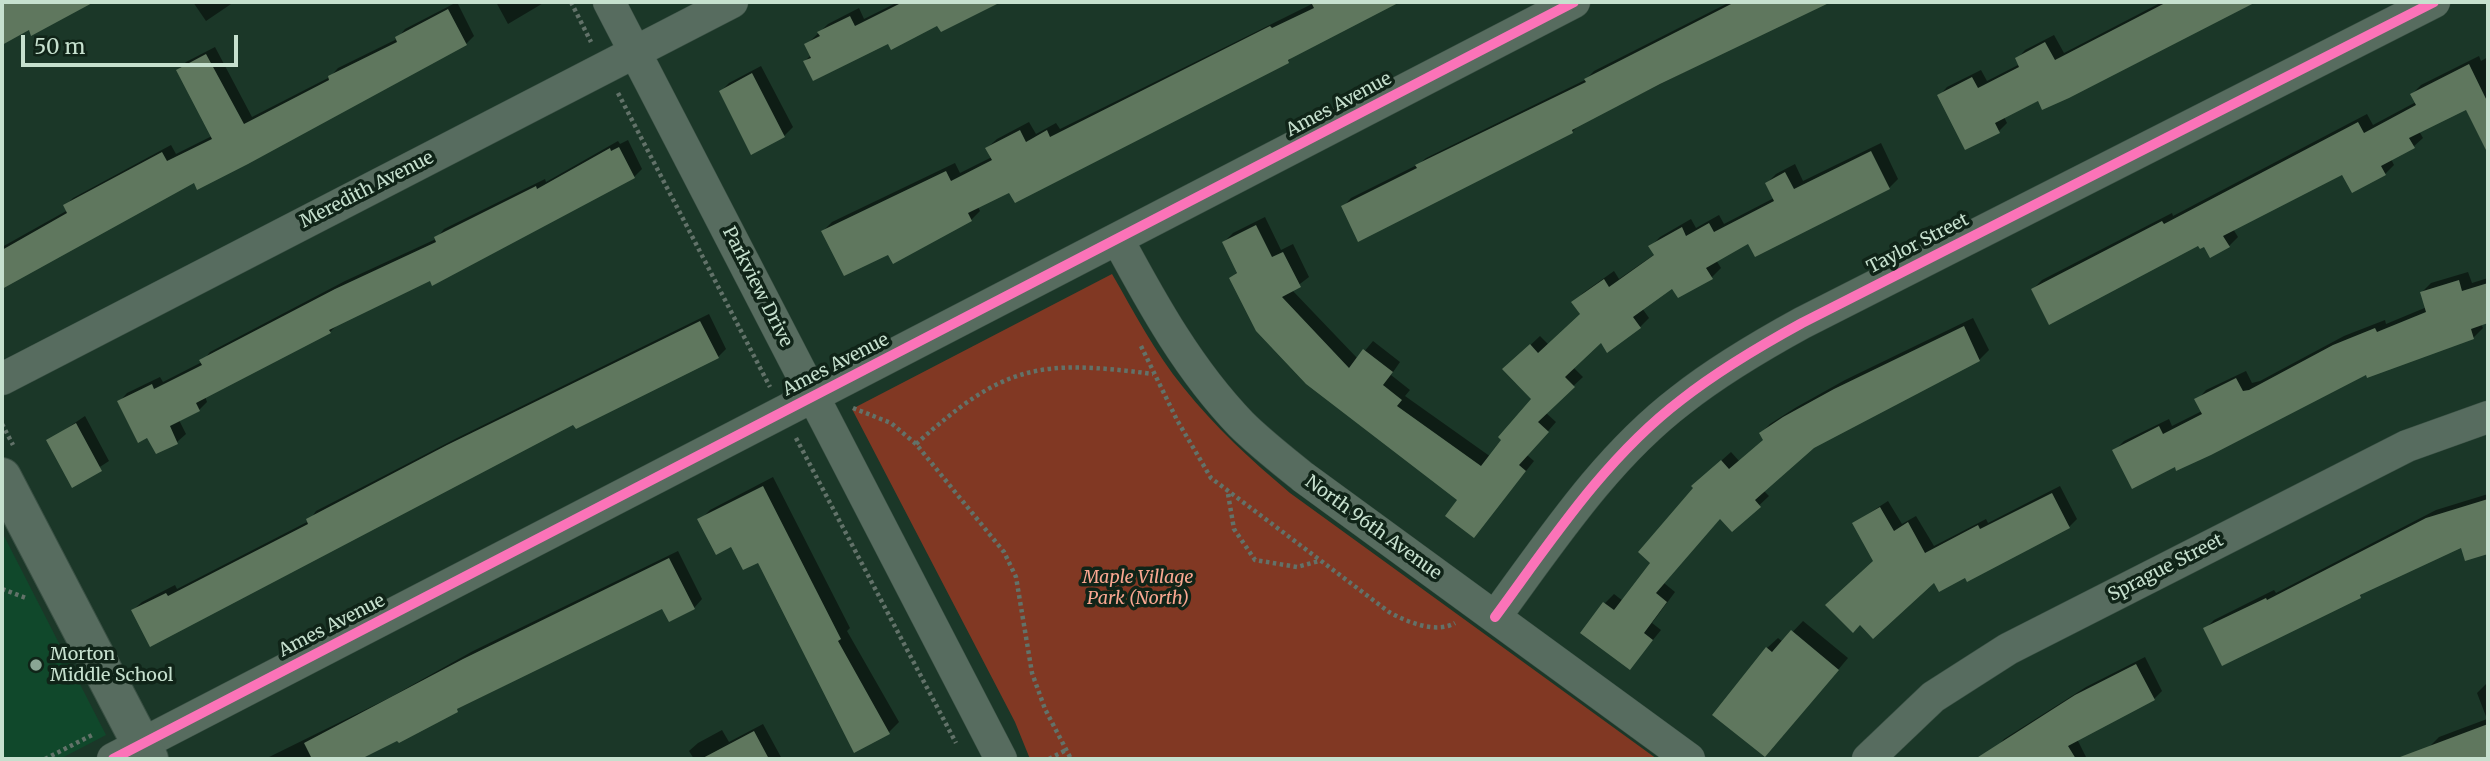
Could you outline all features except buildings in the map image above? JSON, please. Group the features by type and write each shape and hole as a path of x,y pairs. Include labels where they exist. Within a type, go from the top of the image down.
{"street":[{"name":"Parkview Drive","path":"609,2 998,758"},
{"name":"Meredith Avenue","path":"2,379 732,2"},
{"name":"Ames Avenue","path":"135,754 814,396 1574,2"},
{"name":"Taylor Street","path":"1495,617 1573,511 1627,449 1679,401 1741,356 1814,316 2434,2"},
{"name":"North 96th Avenue","path":"1118,240 1178,346 1210,389 1243,426 1303,477 1689,759"},
{"name":"Sprague Street","path":"1868,759 1933,697 2008,649 2407,446 2488,417"},
{"path":"2,477 135,754"}],"path":[{"path":"571,2 592,44"},
{"path":"616,88 772,391"},
{"path":"916,443 957,407 987,387 1019,373 1051,368 1097,367 1154,374 1211,478 1228,493 1390,612 1409,622 1439,627 1451,625 1463,617"},
{"path":"847,407 871,413 891,423 916,443 1004,552 1016,577 1032,673 1045,709 1071,759"},
{"path":"794,435 953,738"},
{"path":"1228,493 1234,529 1255,560 1297,567 1320,561"},
{"path":"2,589 37,601"},
{"path":"45,759 103,729"},
{"path":"1049,759 1066,750"}],"shaded area":[{"name":"Morton Middle School","path":"2,532 106,735 60,759 2,759"}],"green space":[{"name":"Maple Village Park (North)","path":"1112,274 1173,374 1208,416 1261,468 1290,493 1657,759 1030,759 1015,722 852,409"}],"cycle path":[{"path":"113,759 1574,2"},
{"path":"1495,617 1558,530 1628,448 1681,400 1725,369 1802,323 2434,2"}],"place":[{"name":"Morton Middle School","path":"36,665"}]}
